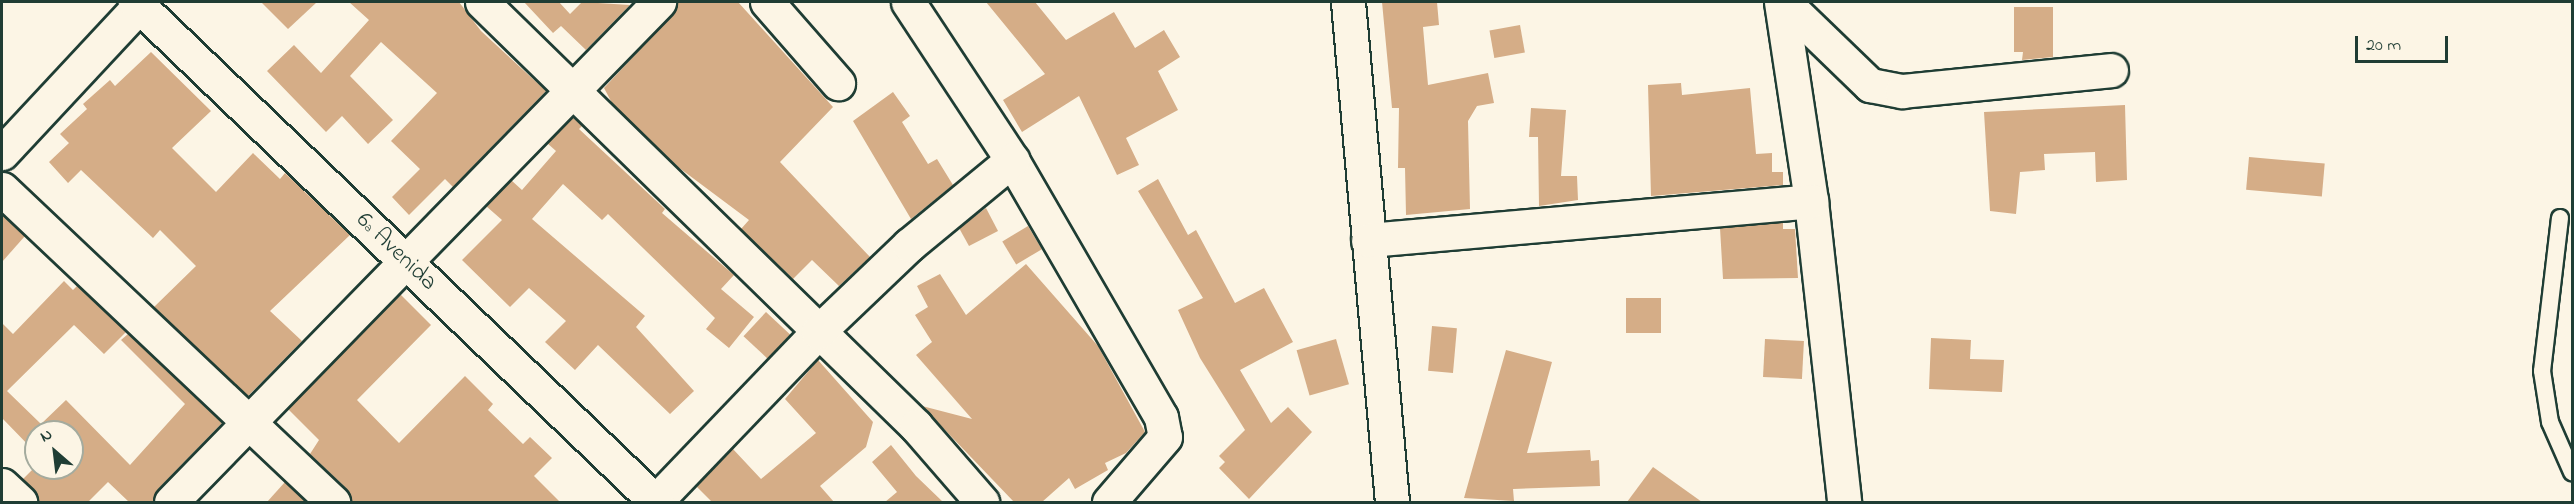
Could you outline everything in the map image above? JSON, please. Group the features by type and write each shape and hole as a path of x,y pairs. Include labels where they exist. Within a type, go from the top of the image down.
{"street":[{"path":"482,2 573,87 818,333 916,426 982,502"},
{"path":"171,502 407,262 573,87 659,2"},
{"path":"767,2 838,83"},
{"path":"908,2 1012,160 1161,417 1164,438 1109,502"},
{"path":"1348,2 1392,502"},
{"path":"1783,2 1870,85 1902,91 2111,70"},
{"path":"1783,2 1811,201 1844,502"},
{"path":"2,153 139,3"},
{"name":"6ª Avenida","path":"139,3 655,502"},
{"path":"655,502 818,333 909,245 1012,160"},
{"path":"2,189 333,502"},
{"path":"1368,240 1811,201"},
{"path":"2,485 20,502"}],"lane":[{"path":"2560,218 2541,371 2550,422 2572,472"}],"building":[{"path":"261,2 317,2 288,29"},
{"path":"349,2 459,2 481,31 546,91 453,187 445,179 409,215 392,197 420,169 391,141 437,93 381,42 350,76 393,120 368,144 342,116 326,132 267,71 294,45 321,73 369,20"},
{"path":"524,2 559,2 570,14 582,2 630,5 586,50 561,26 553,33"},
{"path":"677,2 738,2 833,107 780,162 870,257 839,286 812,260 793,279 741,229 749,220 678,167 612,103 604,88 672,15"},
{"path":"986,2 1035,2 1066,40 1114,12 1135,48 1164,30 1180,57 1158,71 1178,110 1126,138 1139,165 1117,175 1079,96 1022,132 1003,100 1045,74"},
{"path":"1382,2 1437,2 1439,25 1423,27 1428,85 1488,73 1494,103 1477,106 1468,121 1470,209 1406,215 1405,168 1398,168 1399,108 1392,108"},
{"path":"2014,7 2053,7 2053,57 2022,60 2023,52 2014,52"},
{"path":"1520,25 1525,53 1494,58 1489,30"},
{"path":"151,52 211,111 172,148 216,192 253,153 280,179 285,173 350,235 270,311 302,341 248,396 154,307 196,266 160,230 153,238 81,170 68,183 49,162 69,143 60,134 87,109 83,104 110,80 115,86"},
{"path":"1681,83 1682,95 1750,88 1756,154 1772,153 1772,172 1783,172 1783,185 1651,196 1648,85"},
{"path":"893,92 910,116 902,122 928,164 937,159 953,185 911,219 853,121"},
{"path":"2125,105 2127,180 2096,182 2095,152 2044,154 2045,170 2020,172 2016,214 1990,211 1984,112"},
{"path":"1531,108 1566,110 1561,176 1577,176 1578,200 1539,206 1538,137 1529,137"},
{"path":"573,117 582,126 579,129 665,209 662,213 734,275 721,289 754,317 729,348 706,329 715,318 608,214 602,220 563,184 532,219 645,316 636,327 694,391 670,414 598,345 575,370 545,342 566,321 529,288 510,307 462,260 502,220 486,206 511,180 522,190 556,151 547,143"},
{"path":"2249,157 2325,164 2322,196 2246,190"},
{"path":"1158,179 1188,235 1196,230 1235,303 1264,288 1293,342 1240,370 1271,423 1288,407 1312,432 1249,499 1219,468 1225,462 1219,456 1245,430 1200,358 1178,310 1203,298 1138,191"},
{"path":"986,208 998,231 969,246 959,228"},
{"path":"2,214 25,236 2,262"},
{"path":"1783,222 1783,229 1795,229 1798,278 1723,279 1720,228"},
{"path":"1028,226 1042,249 1016,265 1002,241"},
{"path":"1026,264 1098,346 1145,432 1126,453 1105,463 1108,470 1075,489 1069,478 1042,502 1014,502 922,406 972,419 916,355 932,342 915,315 928,307 917,286 940,274 966,315"},
{"path":"64,281 73,290 77,286 126,332 104,354 74,325 7,391 37,420 24,420 24,441 2,418 2,323 13,334"},
{"path":"400,294 431,325 357,400 399,443 465,376 493,404 488,410 523,444 530,437 552,458 534,476 560,502 351,502 346,488 310,454 319,440 288,409"},
{"path":"1626,298 1661,298 1661,333 1626,333"},
{"path":"766,312 790,335 768,359 743,336"},
{"path":"1432,326 1457,328 1453,373 1428,371"},
{"path":"128,334 222,423 158,489 153,502 129,502 108,482 88,502 38,502 23,479 84,480 84,420 45,420 66,400 130,465 185,404 121,340"},
{"path":"1931,338 1971,340 1970,359 2004,360 2002,392 1929,389"},
{"path":"1336,339 1349,384 1310,395 1297,350"},
{"path":"1765,339 1804,341 1802,379 1763,377"},
{"path":"1506,350 1552,362 1527,453 1590,450 1591,461 1599,460 1600,486 1513,489 1514,501 1464,498"},
{"path":"818,360 873,422 866,447 820,486 834,502 712,502 696,486 732,448 761,479 816,433 785,399"},
{"path":"891,445 916,476 943,502 885,502 897,492 872,462"},
{"path":"1653,467 1702,502 1627,502"},
{"path":"285,482 306,502 267,502"}]}
